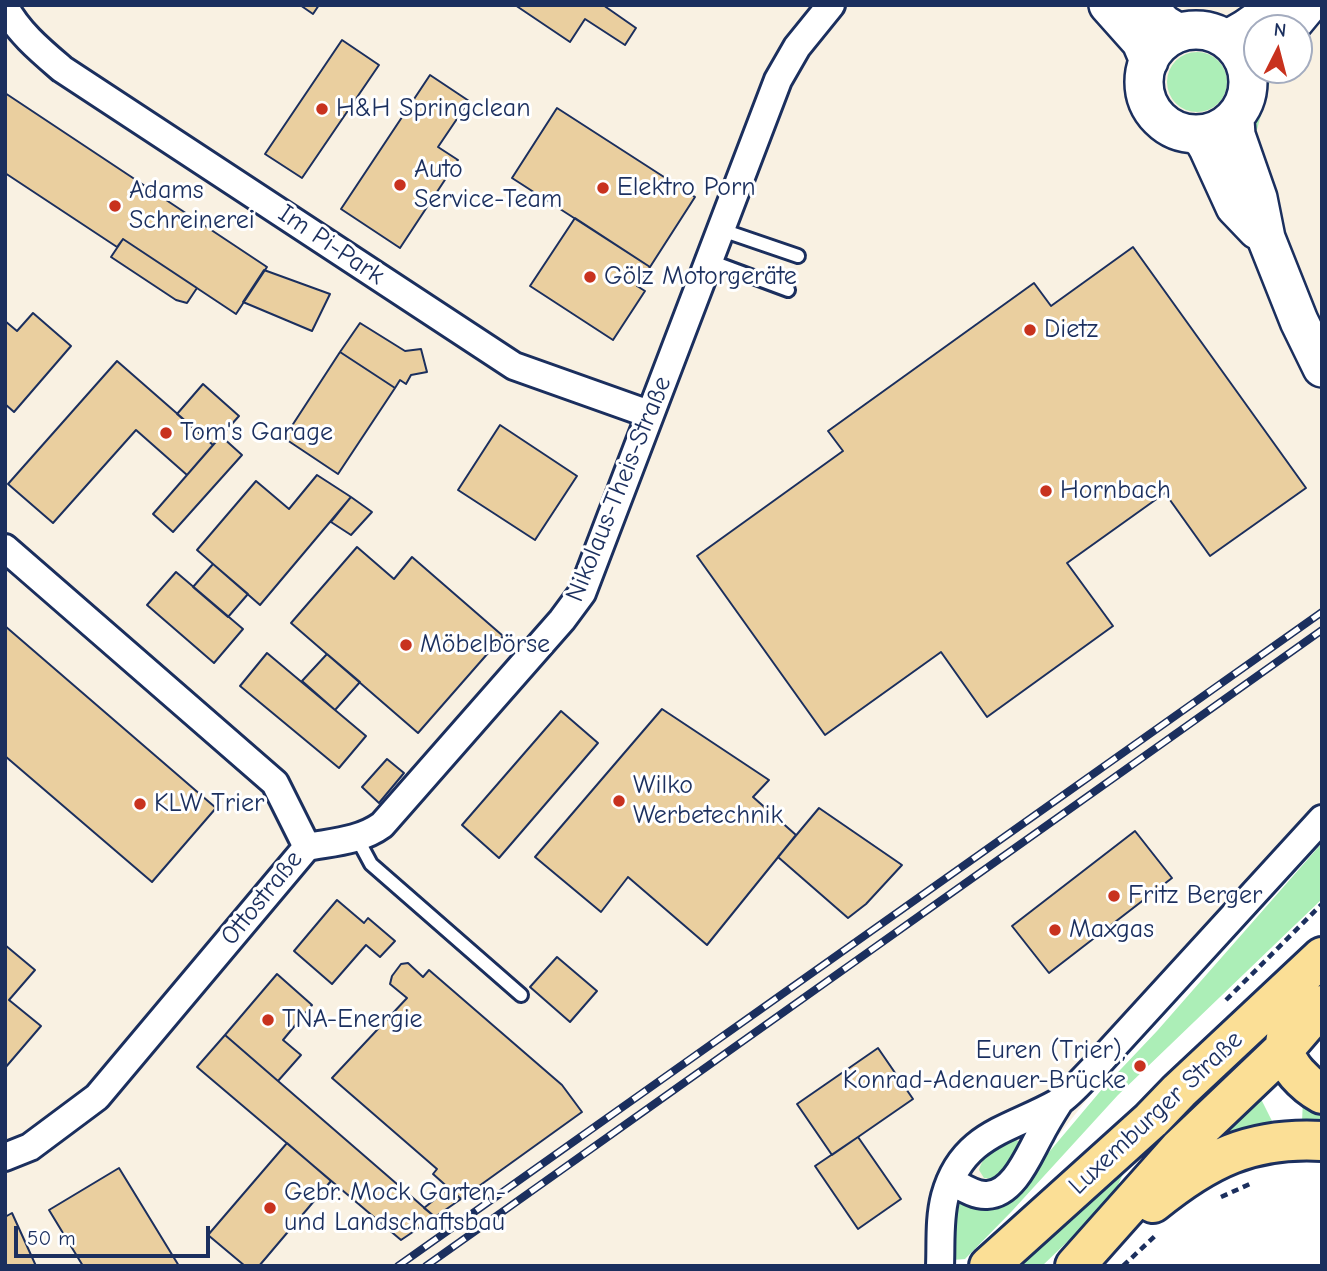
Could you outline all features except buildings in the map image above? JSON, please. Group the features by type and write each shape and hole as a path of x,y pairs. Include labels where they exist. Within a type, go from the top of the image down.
{"main road":[{"name":"Luxemburger Straße","path":"989,1266 1151,1120 1317,962"},
{"path":"1317,962 1295,1002 1272,1060 1293,1068 1322,1094"},
{"name":"Luxemburger Straße","path":"1076,1266 1180,1148 1272,1060 1322,1006"},
{"path":"1151,1120 1166,1115 1180,1123 1184,1140 1180,1148"},
{"path":"1076,1266 1181,1180 1203,1167 1237,1152 1266,1144 1322,1141"}],"street":[{"name":"Nikolaus-Theis-Straße","path":"808,32 824,5"},
{"name":"Nikolaus-Theis-Straße","path":"307,847 357,838 382,825 574,607 582,593 778,80 797,47 831,5"},
{"path":"1108,5 1141,42 1149,61"},
{"path":"1145,5 1164,24 1179,33"},
{"path":"1226,39 1241,33 1273,5"},
{"name":"Im Pi-Park","path":"5,7 28,38 62,69 514,366 649,414"},
{"path":"1243,57 1226,39 1202,32 1179,33 1158,46 1149,61 1144,82 1145,92 1159,119 1168,125 1196,134 1204,141 1235,207 1266,238"},
{"path":"1196,134 1215,132 1234,120 1245,99 1248,84"},
{"path":"1234,120 1236,135 1258,198 1266,238 1298,321 1322,368"},
{"name":"Ottostraße","path":"5,548 275,783 307,847 97,1097 30,1147 5,1157"},
{"path":"951,1181 981,1195 991,1195 1001,1191 1014,1180 1060,1101 1096,1066 1322,819"},
{"path":"940,1266 943,1209 957,1169 975,1146 992,1134 1060,1101"}],"lane":[{"path":"722,230 798,256"},
{"path":"710,261 788,290"},
{"path":"357,838 371,864 521,995"}],"path":[{"path":"1214,1200 1252,1183"},
{"path":"1123,1266 1158,1234"}],"shaded area":[{"path":"5,5 1322,5 1322,804 984,1229 943,1266 5,1266"}],"green space":[{"path":"1191,52 1203,52 1219,60 1225,70 1225,94 1219,104 1203,112 1191,112 1175,104 1167,88 1167,76 1175,60"},
{"path":"1259,84 1269,84 1251,152 1249,116 1258,97"},
{"path":"1322,843 1322,899 1118,1095 965,1259 952,1260 954,1211 958,1197 1028,1177 1103,1088 1157,1031"},
{"path":"1260,1097 1274,1125 1215,1139"},
{"path":"1303,1099 1322,1113 1322,1123 1302,1122"},
{"path":"1169,1125 1169,1130 1123,1174 1111,1200 1042,1266 1016,1266"},
{"path":"1015,1139 1021,1143 1004,1169 993,1179 984,1178 979,1170 988,1154 998,1145"}],"railway":[{"path":"398,1266 1322,612"},
{"path":"426,1266 1322,630"}],"place":[{"name":"H&H Springclean","path":"322,109"},
{"name":"Auto Service-Team","path":"400,185"},
{"name":"Elektro Porn","path":"603,188"},
{"name":"Adams Schreinerei","path":"115,206"},
{"name":"Gölz Motorgeräte","path":"590,277"},
{"name":"Dietz","path":"1030,330"},
{"name":"Tom's Garage","path":"166,433"},
{"name":"Hornbach","path":"1046,491"},
{"name":"Möbelbörse","path":"406,645"},
{"name":"Wilko Werbetechnik","path":"619,801"},
{"name":"KLW Trier","path":"140,804"},
{"name":"Fritz Berger","path":"1114,896"},
{"name":"Maxgas","path":"1055,930"},
{"name":"TNA-Energie","path":"268,1020"},
{"name":"Euren (Trier), Konrad-Adenauer-Brücke","path":"1140,1066"},
{"name":"Gebr. Mock Garten- und Landschaftsbau","path":"270,1208"}]}
